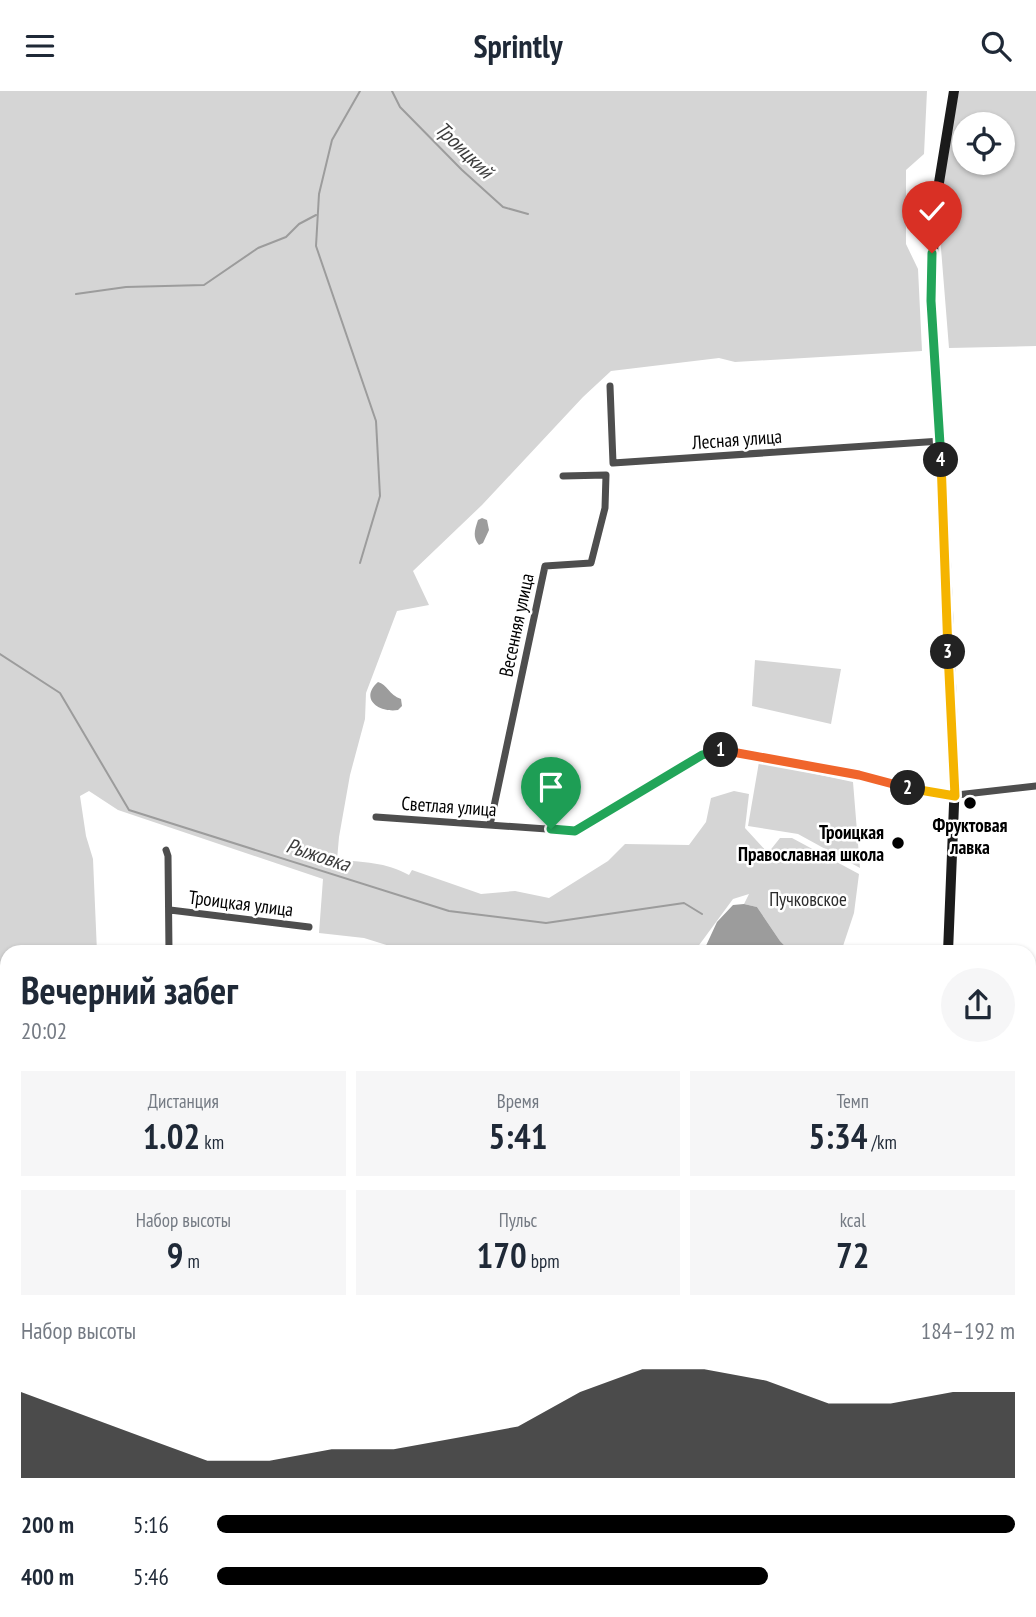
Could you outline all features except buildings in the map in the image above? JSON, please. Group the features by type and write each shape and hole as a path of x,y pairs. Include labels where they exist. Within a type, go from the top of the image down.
{"street":[{"path":"948,945 955,796 941,441 931,301 935,207 954,91"},
{"name":"Лесная улица","path":"610,386 613,463 941,441"},
{"name":"Весенняя улица","path":"490,825 545,566 591,563 605,508 606,475 562,476"},
{"name":"Светлая улица","path":"376,817 575,831 702,755 720,750 859,775 920,791 955,796 1036,786"},
{"name":"Троицкая улица","path":"166,850 169,945"},
{"name":"Троицкая улица","path":"170,910 309,927"}],"green space":[{"name":"Пучковское","path":"0,91 927,91 924,154 906,170 906,244 918,269 922,351 735,362 719,358 611,371 583,397 482,505 413,571 429,605 397,611 366,693 365,719 350,775 339,837 337,860 383,865 409,875 412,870 481,894 515,891 549,898 608,861 625,844 689,845 706,822 711,798 734,791 749,794 745,828 768,853 780,838 792,838 859,874 854,913 843,945 784,945 757,907 744,904 749,894 733,899 699,945 386,945 364,938 319,933 323,879 118,810 89,791 80,796 86,836 93,859 97,945 0,945"},
{"path":"959,91 1036,91 1036,346 949,348 940,236 943,174 952,127 952,175 1015,175 1015,112 955,112"},
{"path":"755,660 841,669 831,724 752,706"},
{"path":"759,762 853,782 860,868 798,834 748,826"}],"shaded area":[{"path":"478,520 487,520 489,530 483,543 479,545 475,533"},
{"path":"378,682 401,699 402,706 398,710 378,707 371,699 370,694"},
{"path":"733,905 757,907 784,945 706,945 717,922"}],"waterway":[{"path":"360,91 332,140 319,194 316,246 376,421 380,496 360,563"},
{"name":"Троицкий","path":"392,91 400,107 462,170 503,207 528,214"},
{"path":"76,294 126,287 204,285 258,248 286,237 299,224 316,215"},
{"name":"Рыжовка","path":"0,654 60,693 129,810 449,911 546,923 684,903 702,914"}],"place":[{"name":"Фруктовая лавка","path":"970,803"},
{"name":"Троицкая Православная школа","path":"898,843"}],"route":[{"path":"551,829 575,831 702,755 720,750 859,775 920,791 955,796 941,441 931,301 932,253"}]}
